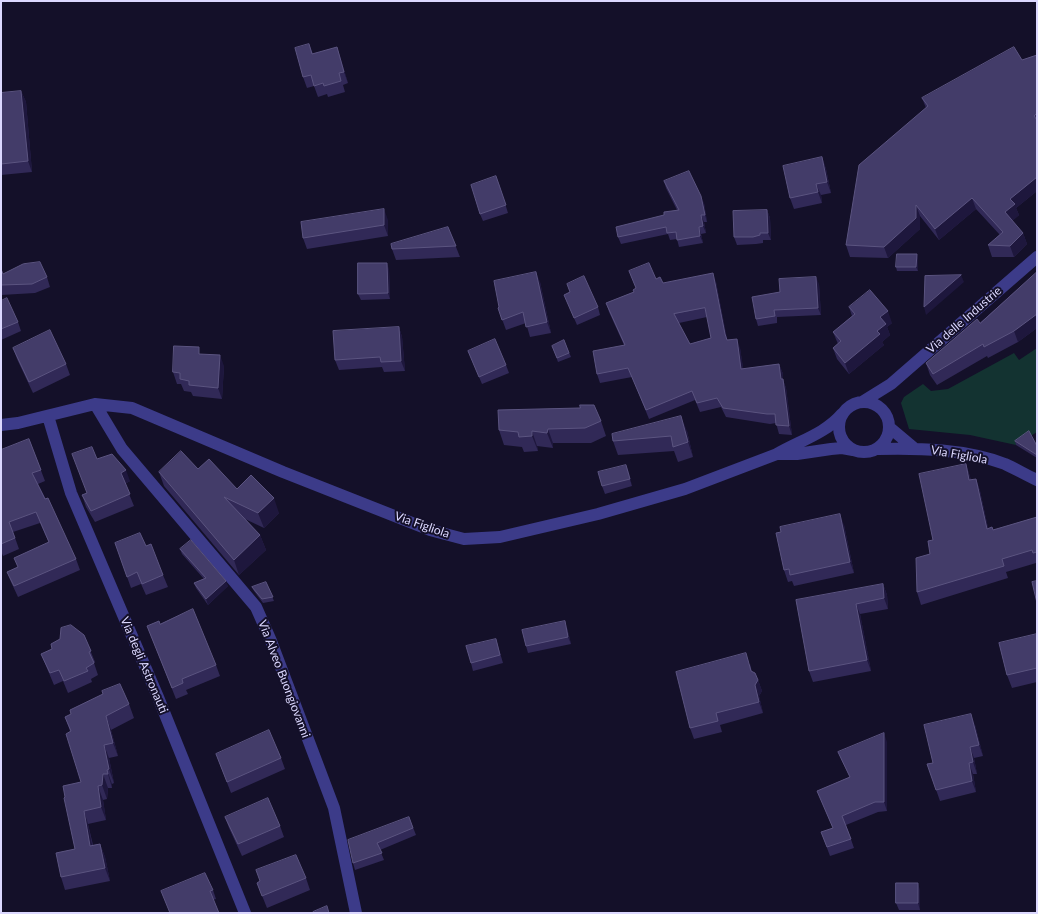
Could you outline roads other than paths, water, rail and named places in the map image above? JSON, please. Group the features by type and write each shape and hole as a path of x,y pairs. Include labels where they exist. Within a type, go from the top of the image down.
{"street":[{"name":"Via delle Industrie","path":"777,454 794,443 825,430 848,408 862,402 891,384 1037,257"},
{"path":"884,412 891,384"},
{"path":"842,414 839,430 841,438 846,445 861,453 878,449 888,436 888,418 878,406 862,402"},
{"name":"Via Figliola","path":"1,425 18,423 96,404 132,408 283,472 412,523 447,535 464,538 500,537 598,514 685,489 777,454 797,454 842,448 853,450"},
{"name":"Via Alveo Buongiovanni","path":"96,404 122,449 256,608 271,641 334,808 356,913"},
{"name":"Via degli Astronauti","path":"48,416 70,493 158,697 245,913"},
{"path":"889,427 914,448"},
{"name":"Via Figliola","path":"878,449 914,448 968,454 1005,464 1037,480"}]}
